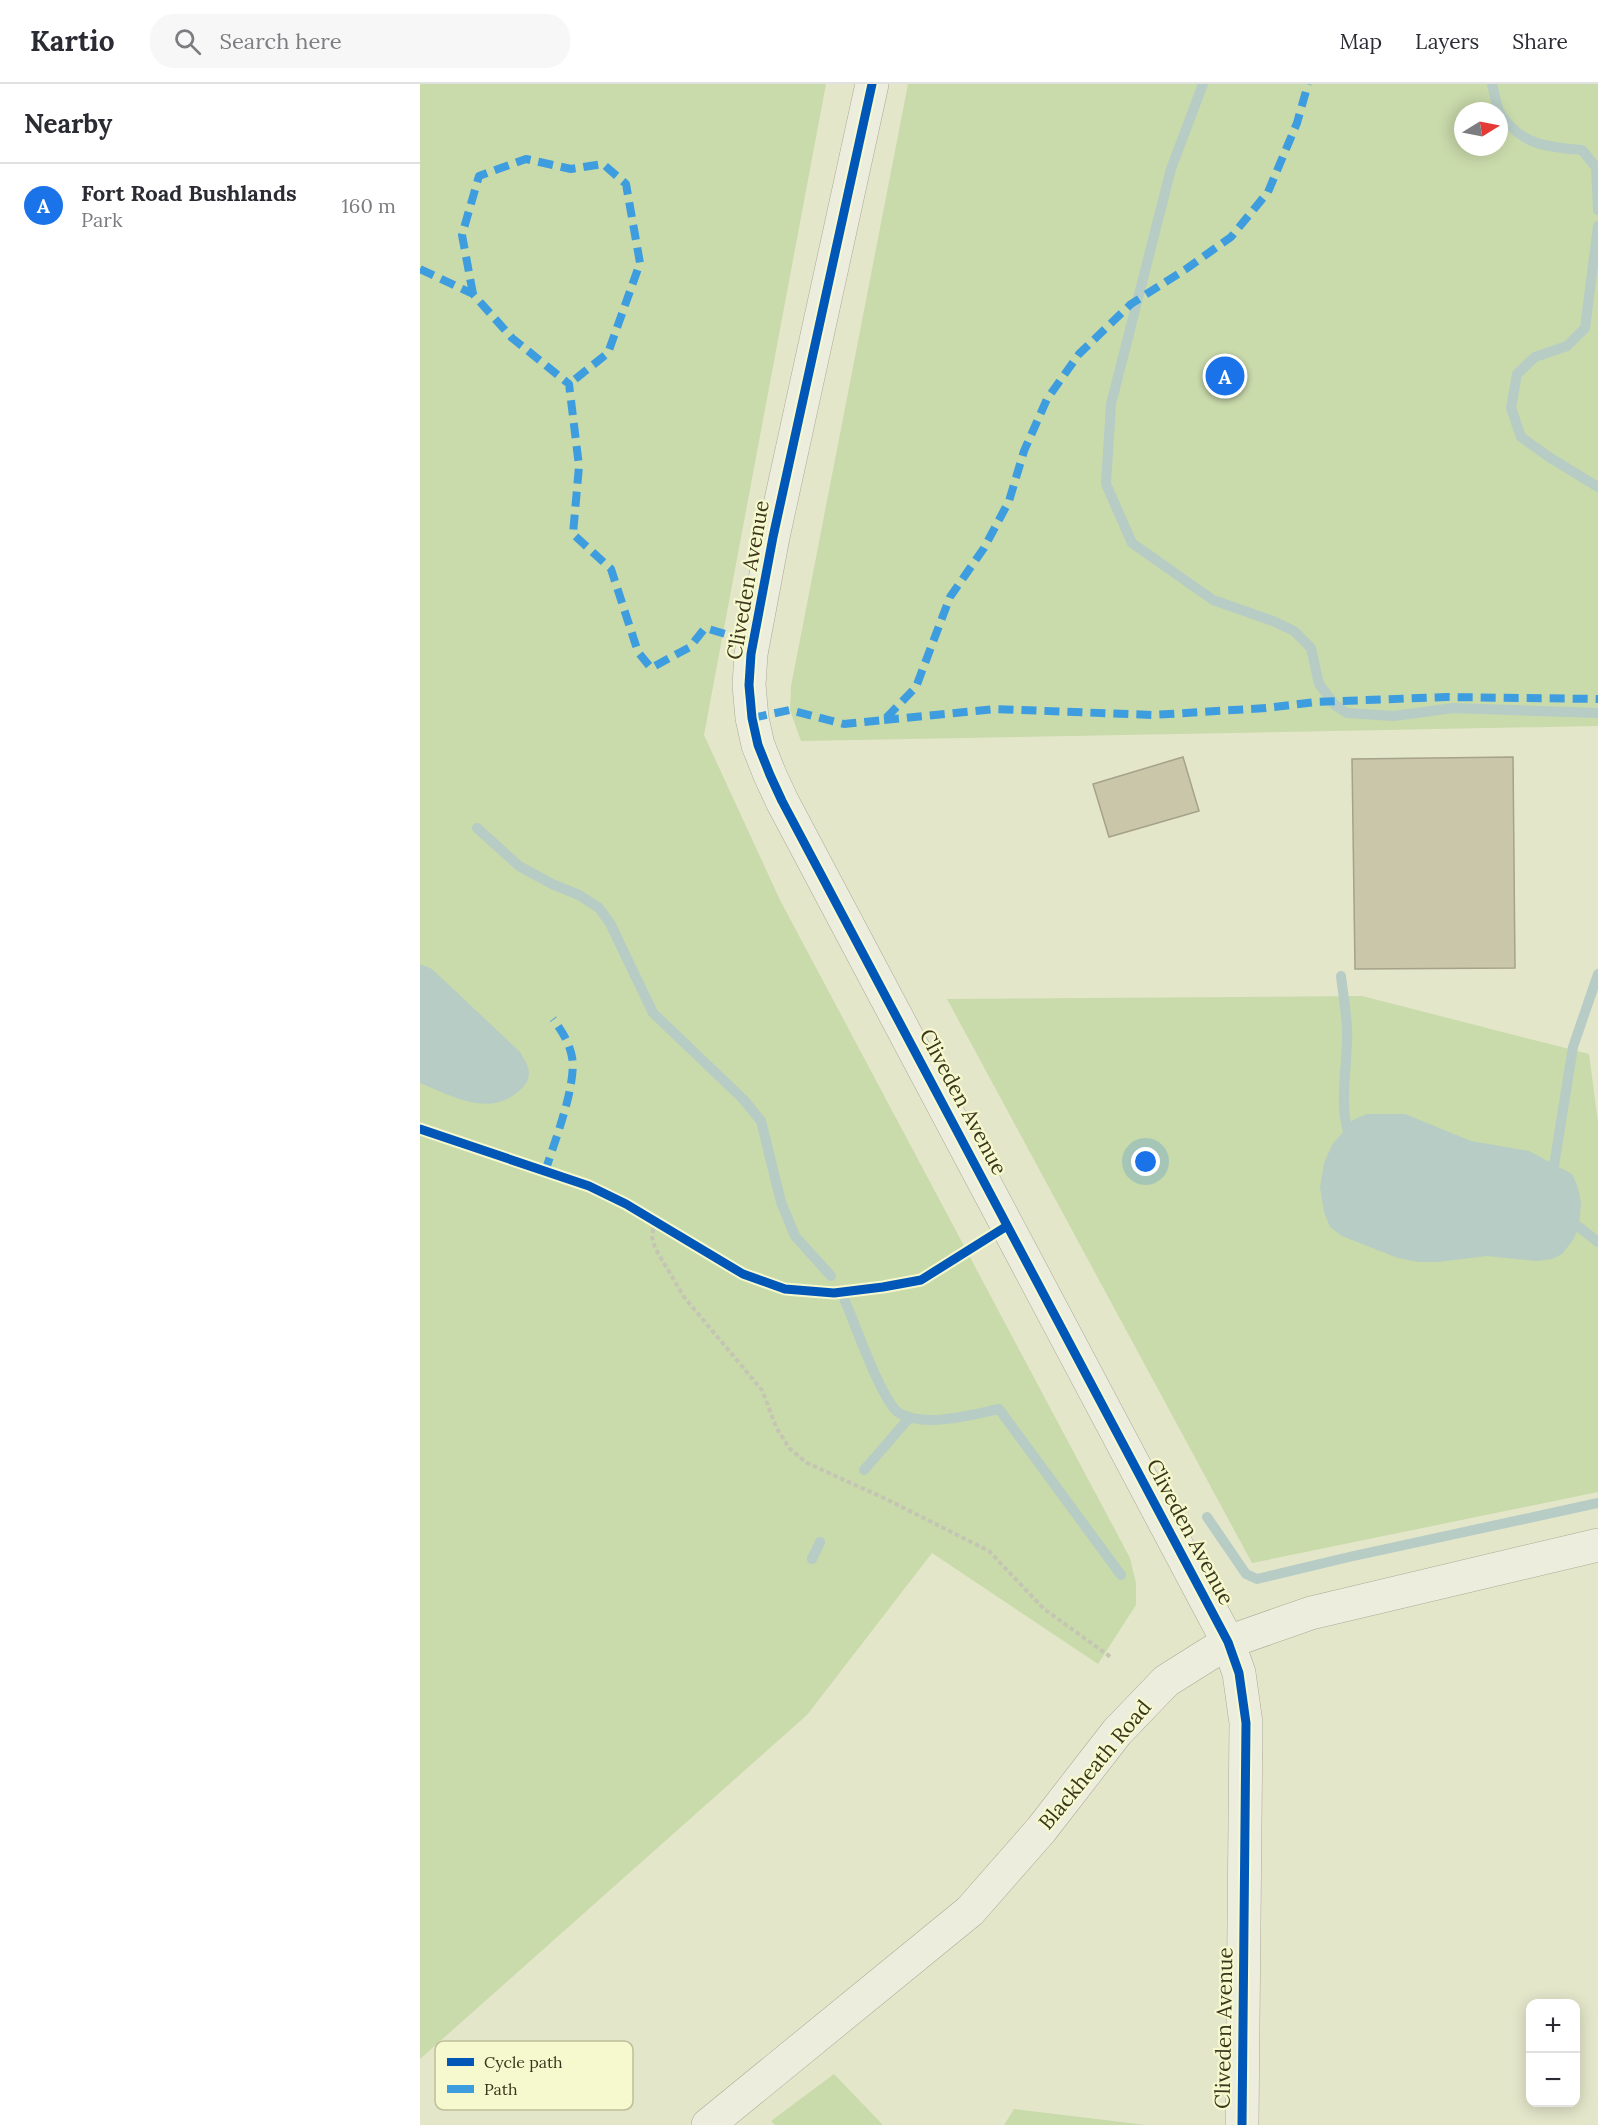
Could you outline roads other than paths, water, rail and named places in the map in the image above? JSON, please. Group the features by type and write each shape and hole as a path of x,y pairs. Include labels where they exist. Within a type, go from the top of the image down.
{"street":[{"name":"Cliveden Avenue","path":"872,84 772,537 751,654 749,686 752,718 758,745 782,801 1228,1642 1239,1673 1246,1723 1242,2125"},
{"name":"Blackheath Road","path":"708,2125 970,1911 1041,1830 1124,1724 1166,1681 1228,1642 1311,1613 1598,1545"}],"water":[{"path":"420,964 432,969 520,1052 527,1065 529,1077 524,1086 512,1096 499,1102 486,1104 460,1099 420,1083"},
{"path":"1367,1114 1405,1114 1471,1141 1529,1151 1572,1174 1581,1202 1579,1227 1573,1240 1562,1254 1552,1259 1537,1261 1487,1256 1419,1262 1398,1258 1342,1236 1330,1227 1324,1212 1320,1187 1324,1163 1332,1145 1353,1120"}],"waterway":[{"path":"1203,84 1171,169 1111,404 1106,484 1132,543 1213,600 1273,621 1294,631 1311,648 1319,684 1335,705 1347,713 1394,716 1453,708 1598,713"},
{"path":"1492,84 1500,113 1519,134 1548,146 1582,150 1596,167 1598,210"},
{"path":"1598,226 1585,328 1567,346 1535,357 1517,374 1511,408 1521,437 1598,487"},
{"path":"477,828 519,866 552,884 579,895 599,908 610,923 653,1013 743,1099 761,1121 781,1202 795,1236 831,1276"},
{"path":"1552,1178 1573,1047 1598,974"},
{"path":"1341,976 1347,1028 1344,1100 1347,1129 1352,1141"},
{"path":"1568,1224 1579,1227 1598,1242"},
{"path":"845,1301 877,1379 892,1406 899,1413 921,1420 935,1420 999,1409 1121,1575"},
{"path":"864,1470 910,1417"},
{"path":"1207,1517 1246,1574 1257,1579 1598,1503"},
{"path":"812,1559 820,1542"}],"place":[{"name":"Fort Road Bushlands","path":"1225,376"}]}
